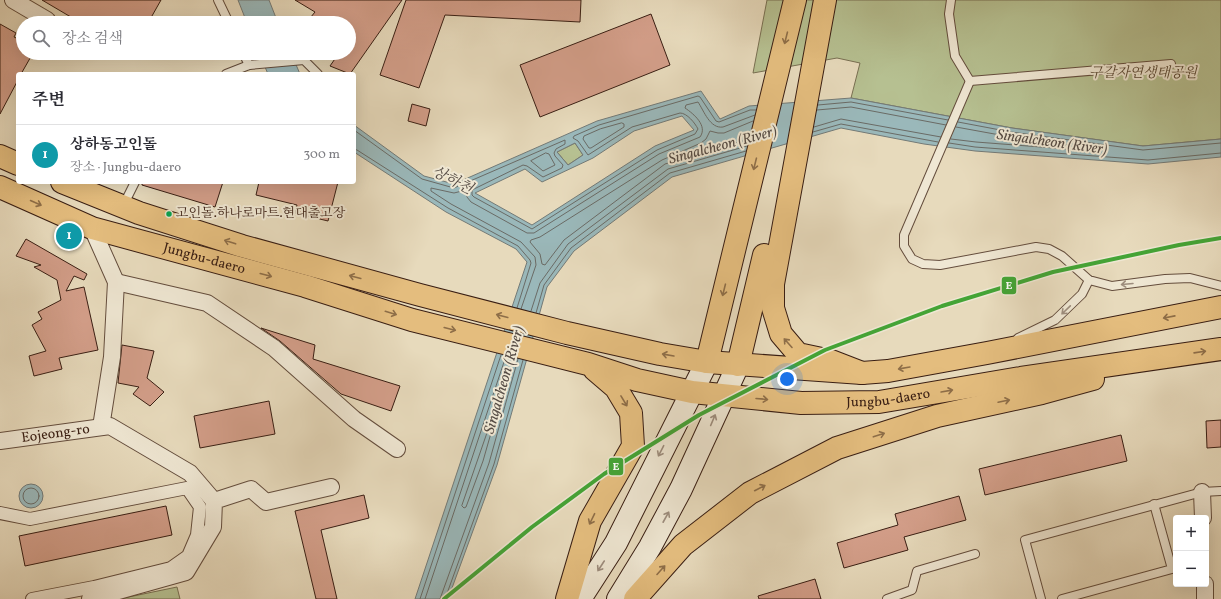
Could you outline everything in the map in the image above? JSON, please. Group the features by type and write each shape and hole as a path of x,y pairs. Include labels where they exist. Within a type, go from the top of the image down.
{"main road":[{"path":"580,599 616,542 707,362 715,324 795,0"},
{"path":"618,599 650,547 681,489 738,365 825,0"},
{"path":"818,31 773,284 773,308 782,336 798,354 831,361 862,373"},
{"path":"0,156 16,163"},
{"name":"Jungbu-daero","path":"67,184 139,213 242,246 566,333 660,354 707,362 862,373 888,371 1221,307"},
{"name":"Jungbu-daero","path":"0,188 92,228 305,286 412,320 558,356 637,380 692,392 801,403 879,402 1021,378 1221,349"},
{"path":"635,599 683,545 750,493 837,448 937,416 1042,394 1174,355"},
{"path":"567,599 590,521 633,446 631,413 616,388 588,364"}],"street":[{"path":"13,0 40,16"},
{"path":"90,599 186,572 213,527 214,501 190,473 106,426 112,357 116,282 92,228"},
{"path":"116,282 207,303 274,348 354,419 397,449"},
{"name":"Eojeong-ro","path":"0,441 106,426"},
{"path":"214,501 251,489 266,502 331,486"},
{"path":"0,513 31,523 187,488 200,507 197,535 188,556 171,568 32,599"},
{"path":"1202,492 1203,515"},
{"path":"1205,587 1205,599"}],"lane":[{"path":"218,0 226,16"},
{"path":"951,0 949,14 955,56 970,82"},
{"path":"246,60 249,65"},
{"path":"231,72 249,65 304,60 316,72"},
{"path":"970,82 1171,64"},
{"path":"970,82 904,235 904,246 912,259 923,264 940,265 1036,247 1049,249 1062,256 1089,280 1112,286 1165,279 1190,278 1221,286"},
{"path":"123,207 134,184"},
{"path":"987,353 1055,320 1082,294 1089,280"},
{"path":"1041,599 1025,540 1202,492 1221,491"},
{"path":"1062,599 1172,569 1154,504"},
{"path":"887,599 912,590 917,571 974,554"}],"green space":[{"name":"구갈자연생태공원","path":"767,0 1221,0 1221,139 1143,146 1012,128 851,98 860,63 837,58 753,73"},
{"path":"575,143 583,155 568,165 557,152"},
{"path":"177,587 180,599 119,599"}],"water":[{"path":"238,0 269,0 275,16 244,16"},
{"path":"262,60 294,60 299,72 267,72"},
{"name":"Singalcheon (River)","path":"701,91 720,119 749,106 851,98 1012,128 1143,146 1221,139 1221,157 1148,164 975,151 924,144 841,128 672,177 574,251 547,287 497,465 448,599 415,599 527,262 516,249 446,212 356,153 356,126 424,176 454,184 597,121","holes":["682,116 694,130 655,146 532,225 475,193 525,169 542,182 593,158 634,131","575,143 583,155 568,165 557,152"]},
{"path":"31,484 40,487 43,496 40,505 31,508 22,505 19,496 22,487"}],"building":[{"path":"42,0 161,0 152,16 69,16"},
{"path":"295,0 402,0 351,72 345,72 330,66 334,60 356,60 356,16 312,16 315,12"},
{"path":"406,0 581,0 580,22 445,15 419,88 380,75"},
{"path":"651,14 670,65 540,117 520,65"},
{"path":"0,24 16,33 14,37 16,38 16,60 29,60 22,72 16,72 16,84 0,114"},
{"path":"412,104 430,109 426,126 408,121"},
{"path":"142,184 222,184 215,207"},
{"path":"259,184 337,184 328,221 295,213 297,205 256,195"},
{"path":"26,239 87,274 84,280 74,276 66,291 84,287 98,350 59,358 62,369 34,376 29,356 46,351 32,325 42,319 38,312 61,300 57,280 34,267 41,265 16,256"},
{"path":"261,328 315,345 313,359 400,386 391,411 341,394 280,341"},
{"path":"122,345 154,351 147,378 164,392 150,406 133,394 139,387 118,383"},
{"path":"269,401 275,434 200,448 194,416"},
{"path":"1221,420 1221,447 1207,448 1206,421"},
{"path":"1121,435 1127,461 985,495 979,469"},
{"path":"364,495 369,518 321,530 337,599 316,599 295,511"},
{"path":"959,496 966,520 904,537 908,550 844,568 837,543 898,525 895,514"},
{"path":"166,506 172,535 25,566 19,536"},
{"path":"815,579 821,599 759,599 758,596"}],"transit line":[{"name":"E","path":"444,599 532,527 604,474 699,415 825,350 942,306 1053,272 1179,245 1221,238"}],"place":[{"name":"고인돌.하나로마트.현대출고장","path":"169,214"},
{"name":"상하동고인돌","path":"69,236"}],"water label":[{"name":"상하천","path":"452,181"}]}
